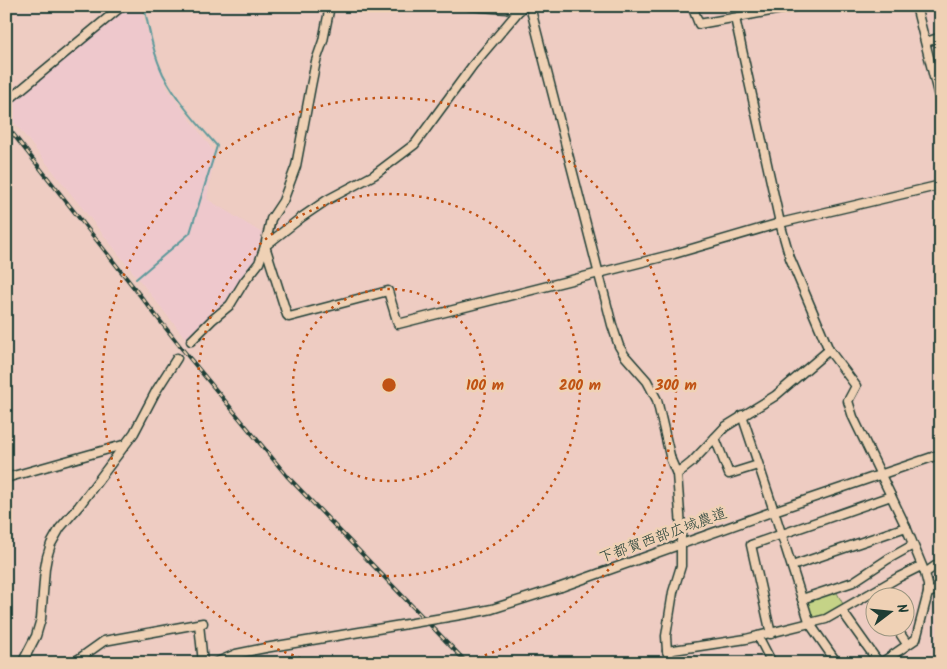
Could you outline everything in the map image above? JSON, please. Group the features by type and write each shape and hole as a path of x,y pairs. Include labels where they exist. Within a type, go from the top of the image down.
{"street":[{"path":"6,102 122,6"},
{"path":"191,341 230,305 244,282 259,263 266,246 271,219 283,201 296,166 330,6"},
{"path":"469,6 521,8"},
{"path":"530,6 598,274 619,346 625,356 647,381 657,400 671,460 677,474 682,544 681,566 668,622 667,651 671,663"},
{"path":"692,6 699,24 799,6"},
{"path":"916,6 941,104"},
{"path":"266,246 302,217 327,200 374,175 415,144 473,65 521,8"},
{"path":"735,18 780,223 790,258 829,350 856,386 848,400 853,417 906,526 928,585 928,593 916,638 880,663 842,611"},
{"path":"926,42 941,37"},
{"path":"266,246 286,315 289,317 388,291 398,324 674,254 780,223 941,185"},
{"path":"677,474 691,463 725,427 775,396 829,350"},
{"path":"22,663 36,636 41,619 46,557 60,528 134,433 156,391 177,358"},
{"path":"742,416 810,624 836,661 823,663"},
{"path":"715,438 729,474 758,465"},
{"path":"6,478 124,445"},
{"name":"下都賀西部広域農道","path":"215,663 236,654 265,648 472,613 508,604 941,454"},
{"path":"771,634 751,545 891,496"},
{"path":"792,566 906,526"},
{"path":"802,599 854,582 913,545"},
{"path":"886,586 899,577 941,562"},
{"path":"928,593 941,589"},
{"path":"667,651 724,643 810,624 826,619 864,600"},
{"path":"73,663 104,641 201,623 203,663"},
{"path":"758,636 772,663"},
{"path":"902,636 907,644"}],"shaded area":[{"path":"127,6 140,6 158,65 168,89 215,153 207,199 262,233 254,265 240,282 228,302 186,339 6,112 6,104"}],"green space":[{"path":"836,591 844,606 815,619 812,617 807,604 810,600"}],"waterway":[{"path":"136,279 190,233 217,146 181,103 163,74 154,49 144,6"}],"railway":[{"path":"6,125 183,350 287,476 467,663"}]}
